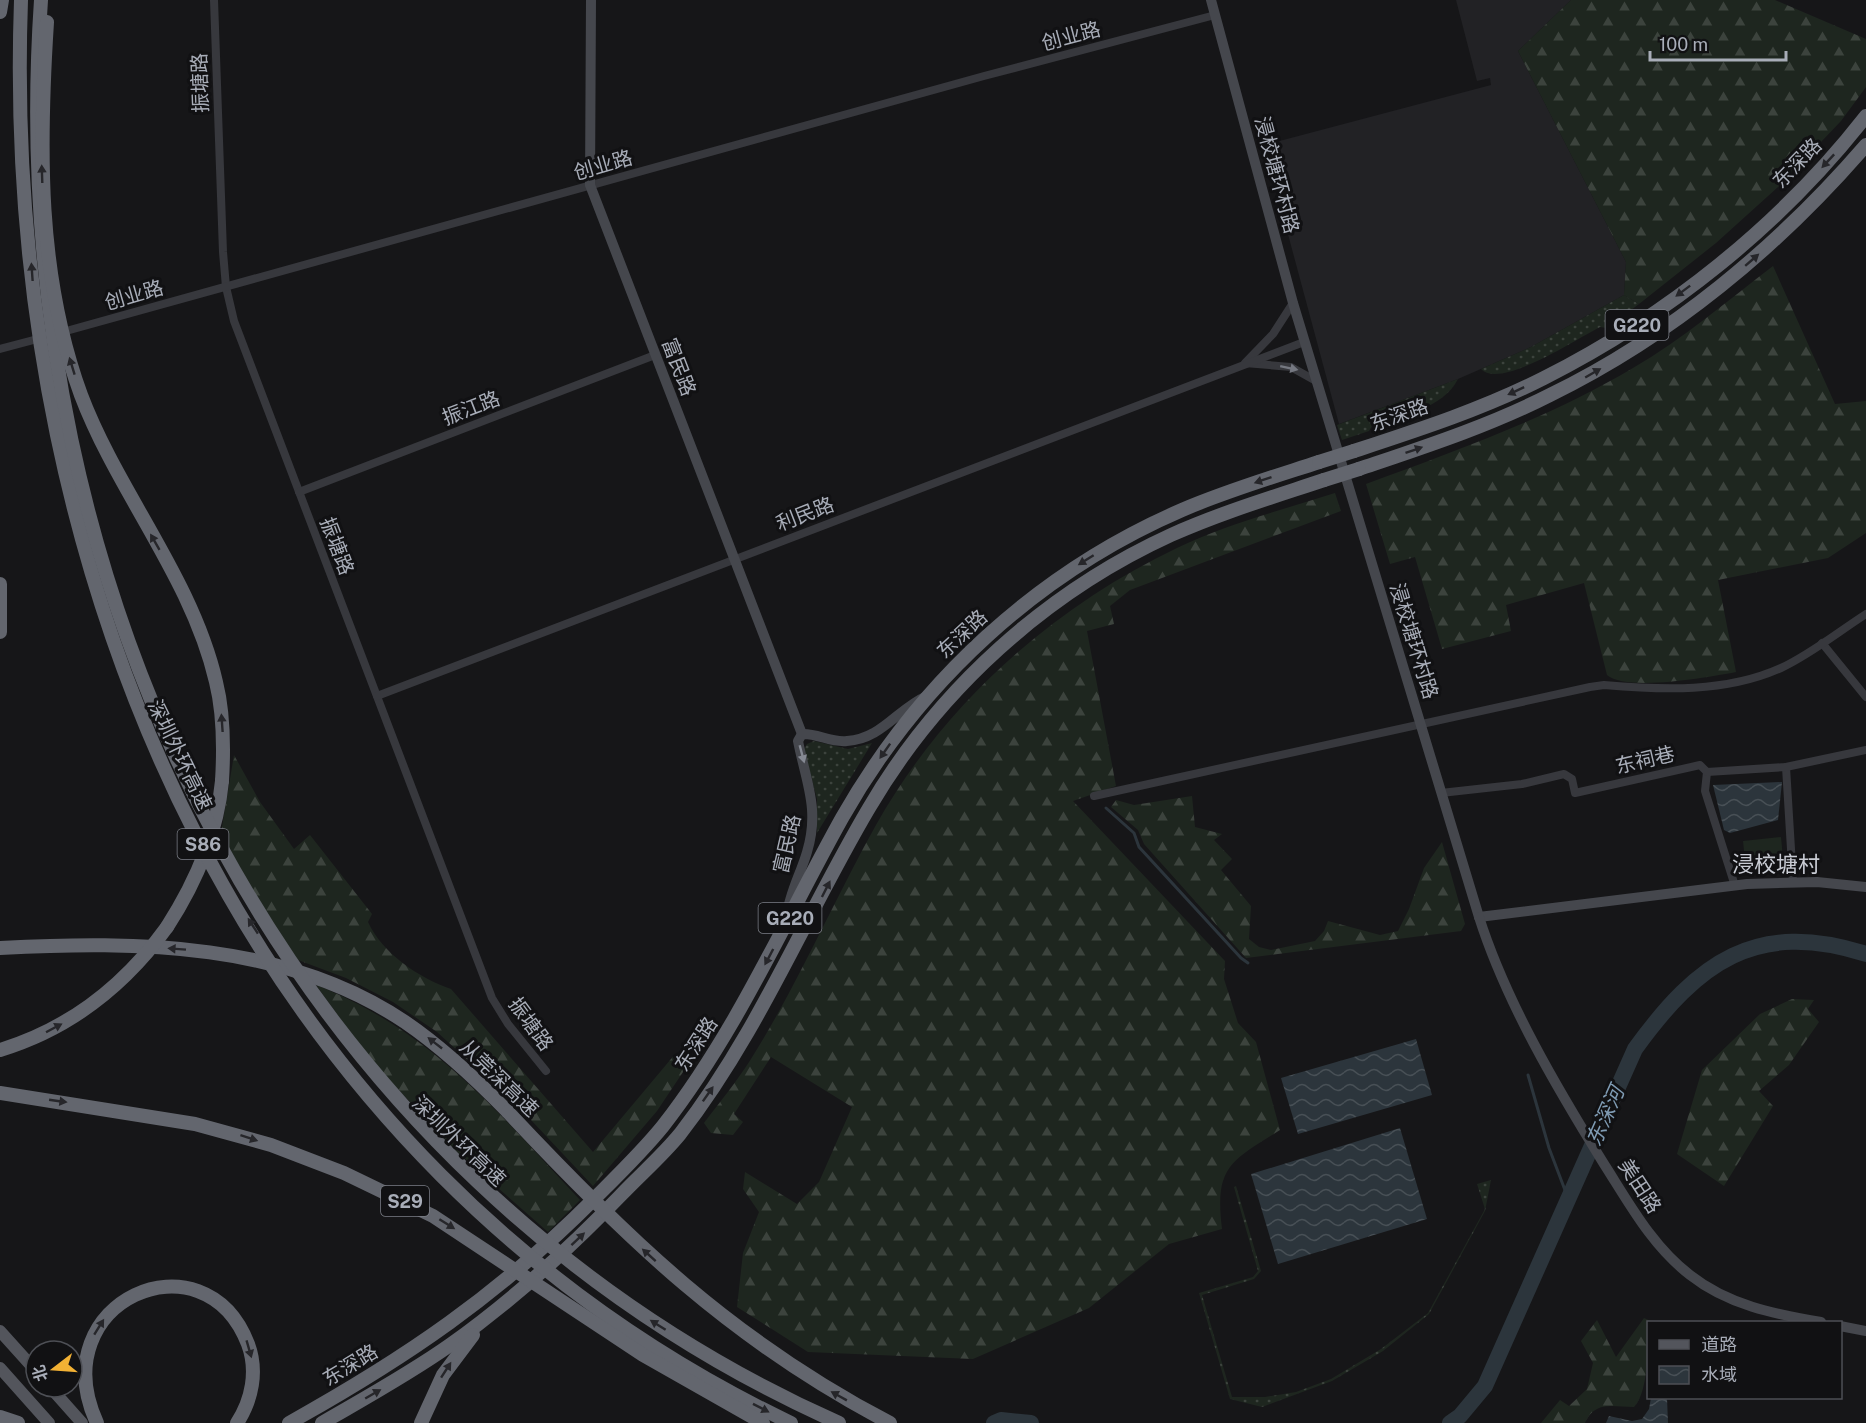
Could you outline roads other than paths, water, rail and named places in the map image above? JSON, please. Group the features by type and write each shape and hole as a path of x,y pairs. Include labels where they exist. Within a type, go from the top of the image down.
{"highway":[{"path":"0,12 2,0"},
{"path":"9,130 21,0"},
{"name":"深圳外环高速","path":"41,0 31,97 29,212 36,327 49,412 73,526 101,619 140,718 190,822 252,925 311,1009 382,1094 440,1154 545,1245 612,1295 730,1369 839,1423"},
{"path":"0,1050 40,1035 88,1008 131,971 167,927 188,892 205,855 216,819 222,781 221,710 217,683 205,643 186,598 122,483 95,428 72,369 55,302 45,233 42,163 48,0"},
{"name":"东深路","path":"289,1423 404,1356 486,1297 560,1232 646,1146 717,1049 854,797 897,734 928,696 999,625 1055,581 1096,555 1182,510 1354,451 1506,395 1579,360 1640,323 1746,240 1807,183 1866,116"},
{"name":"东深路","path":"322,1423 431,1358 491,1314 589,1228 677,1137 755,1020 883,785 926,726 969,677 1038,616 1085,582 1126,558 1212,518 1513,412 1551,395 1623,355 1692,308 1758,254 1819,196 1866,145"},
{"path":"16,325 20,356"},
{"path":"0,584 0,632"},
{"name":"S86","path":"186,855 207,891"},
{"path":"241,945 264,980"},
{"name":"从莞深高速","path":"0,948 85,946 188,950 234,955 293,970 350,992 404,1021 452,1058 508,1112 613,1222 670,1274 729,1322 795,1370 890,1423"},
{"name":"深圳外环高速","path":"283,1006 336,1071 407,1150 526,1255 585,1301 655,1348 709,1380 791,1423"},
{"name":"S29","path":"0,1093 195,1124 271,1145 344,1173 433,1215 643,1355 763,1423"},
{"path":"97,1423 87,1396 85,1370 89,1343 96,1330 111,1312 133,1295 146,1290 178,1287 206,1295 220,1303 239,1323 251,1353 252,1391 237,1423"},
{"path":"421,1423 443,1375 491,1314"},
{"path":"0,1417 18,1423"}],"main road":[{"path":"0,1331 24,1358"},
{"path":"0,1368 49,1423"},
{"path":"61,1399 82,1423"}],"street":[{"name":"振塘路","path":"214,0 226,287 234,321 492,998 508,1024 546,1071"},
{"name":"富民路","path":"591,0 590,185 802,734 798,741 811,790 812,828 807,852 788,906 785,927"},
{"name":"浸校塘环村路","path":"1211,0 1304,342 1479,917"},
{"name":"创业路","path":"0,349 984,76 1215,15"},
{"name":"利民路","path":"1245,363 1273,334 1293,303"},
{"name":"利民路","path":"377,696 1304,342"},
{"name":"振江路","path":"299,492 655,355"},
{"name":"利民路","path":"1245,363 1291,367 1316,381"},
{"path":"1094,796 1604,685 1691,688 1742,679 1779,669 1866,614"},
{"path":"1822,643 1866,697"},
{"path":"802,734 842,742 860,739 884,728 912,702 928,696"},
{"name":"东祠巷","path":"1441,793 1522,784 1564,774 1572,779 1575,794 1700,765 1707,772 1786,767 1866,750"},
{"path":"1786,767 1793,882"},
{"path":"1707,772 1705,791 1735,886"},
{"path":"1479,917 1735,886 1793,882 1866,887"},
{"name":"美田路","path":"1479,917 1510,994 1570,1109 1653,1239 1671,1259 1712,1290 1761,1310 1812,1321"},
{"path":"1842,1326 1866,1330"}],"water":[{"path":"1782,782 1778,820 1730,833 1724,830 1713,785"},
{"path":"1416,1039 1432,1095 1298,1134 1281,1078"},
{"path":"1400,1128 1427,1219 1278,1264 1251,1174"},
{"path":"1651,1399 1667,1399 1668,1423 1606,1423 1609,1416 1632,1421 1642,1419 1649,1409"}],"waterway":[{"path":"1106,808 1134,833 1139,847 1248,963"},
{"name":"东深河","path":"1450,1423 1460,1416 1485,1386 1635,1049 1682,993 1707,971 1733,956 1761,946 1792,942 1827,944 1866,954"},
{"path":"1528,1075 1549,1148 1568,1198"},
{"name":"东深河","path":"994,1423 1001,1420 1031,1423"}],"district":[{"name":"浸校塘村","path":"1776,864"}]}
